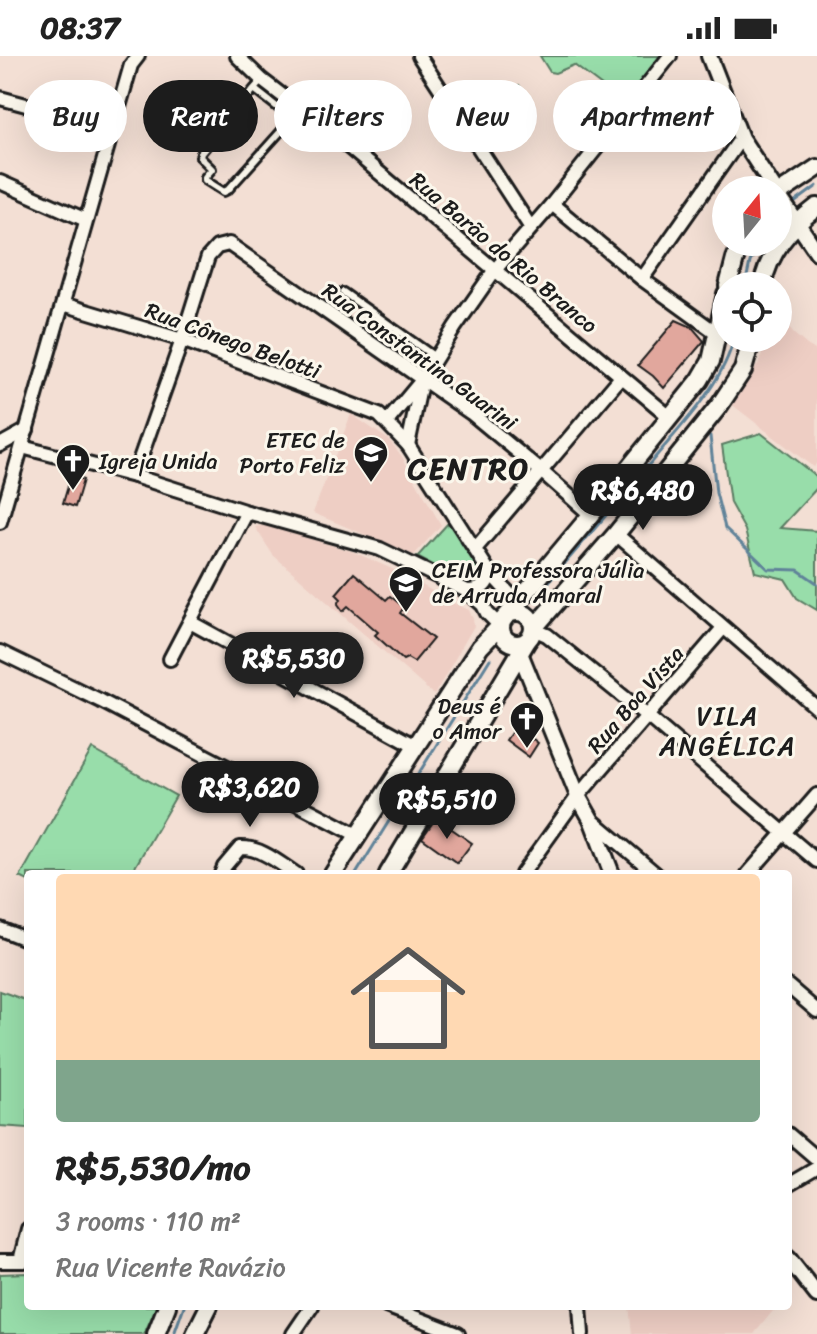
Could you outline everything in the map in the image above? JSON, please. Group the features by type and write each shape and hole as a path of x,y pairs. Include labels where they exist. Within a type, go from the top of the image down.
{"main road":[{"path":"792,185 817,168"},
{"path":"766,272 770,259 795,220 817,207"},
{"path":"336,870 480,647 671,418 700,380 713,352"},
{"path":"390,870 527,641 719,406 743,370 748,352"},
{"path":"516,611 530,618 527,641 519,644 508,642 501,634 509,614 516,611"},
{"path":"156,1334 165,1310"},
{"path":"195,1334 207,1310"}],"street":[{"path":"126,80 131,65 138,56"},
{"name":"Rua Barão do Rio Branco","path":"237,56 255,80"},
{"path":"419,56 531,228"},
{"path":"22,447 134,476 380,549 467,591 483,605 487,613 509,614 475,549 408,445 387,422 422,380 494,271 552,204 670,56"},
{"path":"709,56 718,80"},
{"name":"Rua Barão do Rio Branco","path":"258,84 339,139 671,418"},
{"path":"0,98 24,104"},
{"path":"741,138 766,176"},
{"path":"0,522 105,152"},
{"path":"642,279 731,152"},
{"path":"0,182 86,220"},
{"path":"552,204 642,279 712,330"},
{"path":"792,216 817,252"},
{"name":"Rua Constantino Guarini","path":"182,340 208,257 217,247 229,244 471,413 591,515"},
{"name":"Rua Cônego Belotti","path":"63,304 182,340 379,415 387,422"},
{"path":"134,476 182,340"},
{"path":"475,549 621,377"},
{"path":"408,445 422,380"},
{"path":"0,445 27,430"},
{"path":"170,659 247,512"},
{"path":"616,534 817,708"},
{"path":"467,591 480,589 490,573"},
{"path":"190,622 416,746"},
{"name":"Rua Boa Vista","path":"525,870 578,796 723,628"},
{"path":"610,870 591,819 578,796 527,641 547,635 817,861"},
{"path":"0,652 101,701 359,836"},
{"path":"752,870 817,795"},
{"path":"591,819 651,870"},
{"path":"223,870 240,848 249,847 290,870"},
{"path":"0,929 24,938"},
{"path":"792,989 817,1011"},
{"path":"792,1137 817,1159"},
{"path":"792,1183 817,1168"},
{"path":"0,1261 24,1261"},
{"path":"792,1263 817,1295"},
{"path":"293,1334 309,1310"},
{"path":"396,1310 458,1334"},
{"path":"580,1310 582,1334"}],"lane":[{"path":"258,84 291,120 224,192 205,180 212,169 202,161 201,153 258,84"},
{"path":"343,292 436,358"}],"shaded area":[{"path":"792,332 817,351 817,463 813,467 730,403 758,365 763,352 792,352"},
{"name":"ETEC de Porto Feliz","path":"351,414 389,440 401,455 441,525 414,555 313,513"},
{"name":"CEIM Professora Júlia de Arruda Amaral","path":"263,525 354,552 401,573 469,610 474,626 434,695 273,555 255,527"},
{"path":"629,1310 774,1310 754,1334 632,1334"}],"green space":[{"path":"540,56 661,56 641,80 594,80 574,65 550,72"},
{"path":"761,433 817,477 817,488 780,528 817,531 817,610 797,598 785,579 755,572 745,530 730,503 722,445"},
{"path":"450,521 483,572 483,581 476,585 464,582 417,557"},
{"path":"92,749 176,796 133,870 24,870 24,879 20,877"},
{"path":"0,991 24,1000 24,1128 0,1126"},
{"path":"24,1273 24,1310 155,1310 144,1334 0,1334 0,1274"}],"building":[{"path":"676,320 692,327 704,341 664,388 638,365"},
{"name":"Igreja Unida","path":"71,476 83,480 75,507 63,503"},
{"path":"354,573 386,600 390,596 404,607 400,613 433,639 414,662 407,658 403,660 375,635 378,632 348,606 343,611 338,604 341,599 336,594"},
{"name":"Deus é o Amor","path":"513,730 538,743 529,757 506,740"},
{"path":"436,818 472,843 457,863 422,838"}],"waterway":[{"path":"792,205 817,186"},
{"path":"748,272 753,256"},
{"path":"533,600 702,400 730,352"},
{"path":"710,436 716,493 725,528 768,569 798,570 817,583"},
{"path":"358,870 490,659"},
{"path":"174,1334 183,1310"}],"place":[{"name":"ETEC de Porto Feliz","path":"371,484"},
{"name":"Igreja Unida","path":"73,492"},
{"name":"CEIM Professora Júlia de Arruda Amaral","path":"406,614"},
{"name":"Deus é o Amor","path":"527,750"}],"district":[{"name":"CENTRO","path":"469,469"},
{"name":"VILA ANGÉLICA","path":"728,731"}]}
